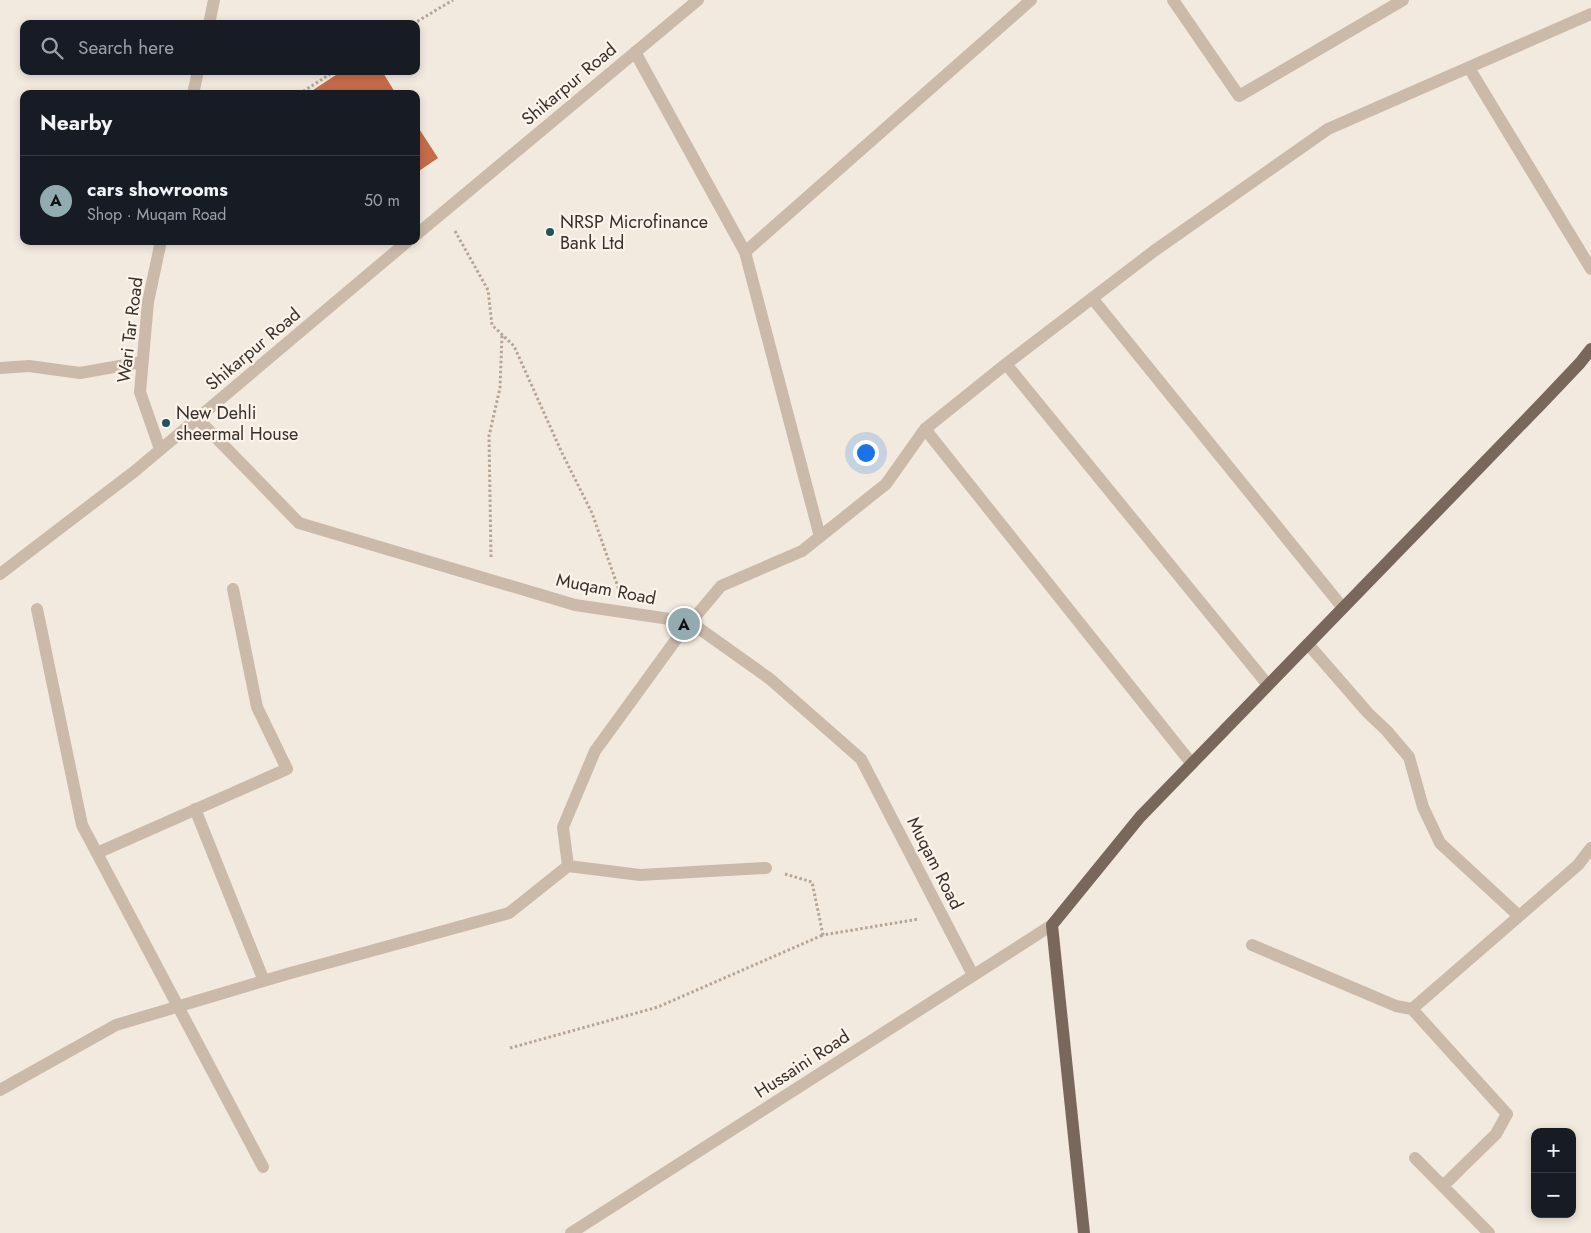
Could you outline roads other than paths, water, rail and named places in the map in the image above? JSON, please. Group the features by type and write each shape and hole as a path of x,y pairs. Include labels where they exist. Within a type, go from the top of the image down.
{"main road":[{"path":"1084,1233 1052,924 1140,817 1543,402 1591,349"}],"street":[{"path":"210,20 214,0"},
{"name":"Shikarpur Road","path":"420,231 698,0"},
{"path":"745,252 1031,0"},
{"path":"1173,0 1239,96 1403,0"},
{"path":"568,866 563,826 595,751 675,641 720,586 802,552 886,484 925,429 1006,364 1154,251 1328,129 1591,14"},
{"path":"634,52 745,252 820,536"},
{"path":"1469,68 1591,269"},
{"path":"194,90 197,75"},
{"name":"Wari Tar Road","path":"160,245 148,302 140,392 160,449"},
{"name":"Shikarpur Road","path":"0,574 135,471 403,245"},
{"path":"1092,298 1343,608"},
{"path":"0,368 29,366 80,372 142,362"},
{"path":"1006,364 1268,685"},
{"name":"Muqam Road","path":"197,418 299,524 575,605 690,622 770,679 861,760 973,975"},
{"path":"925,429 1192,764"},
{"path":"97,853 286,769 257,707 232,589"},
{"path":"37,609 82,825 264,1167"},
{"path":"1308,644 1387,731 1408,757 1423,807 1440,843 1519,916"},
{"path":"195,809 264,981"},
{"path":"1412,1009 1578,866 1591,848"},
{"path":"0,1090 116,1025 264,981 509,913 568,866 640,875 766,868"},
{"name":"Hussaini Road","path":"572,1233 588,1228 1052,924"},
{"path":"1252,945 1396,1006 1412,1009 1507,1114 1496,1134 1443,1186"},
{"path":"1415,1158 1489,1233"}],"place":[{"name":"NRSP Microfinance Bank Ltd","path":"550,232"},
{"name":"New Dehli sheermal House","path":"166,423"},
{"name":"cars showrooms","path":"684,624"}]}
